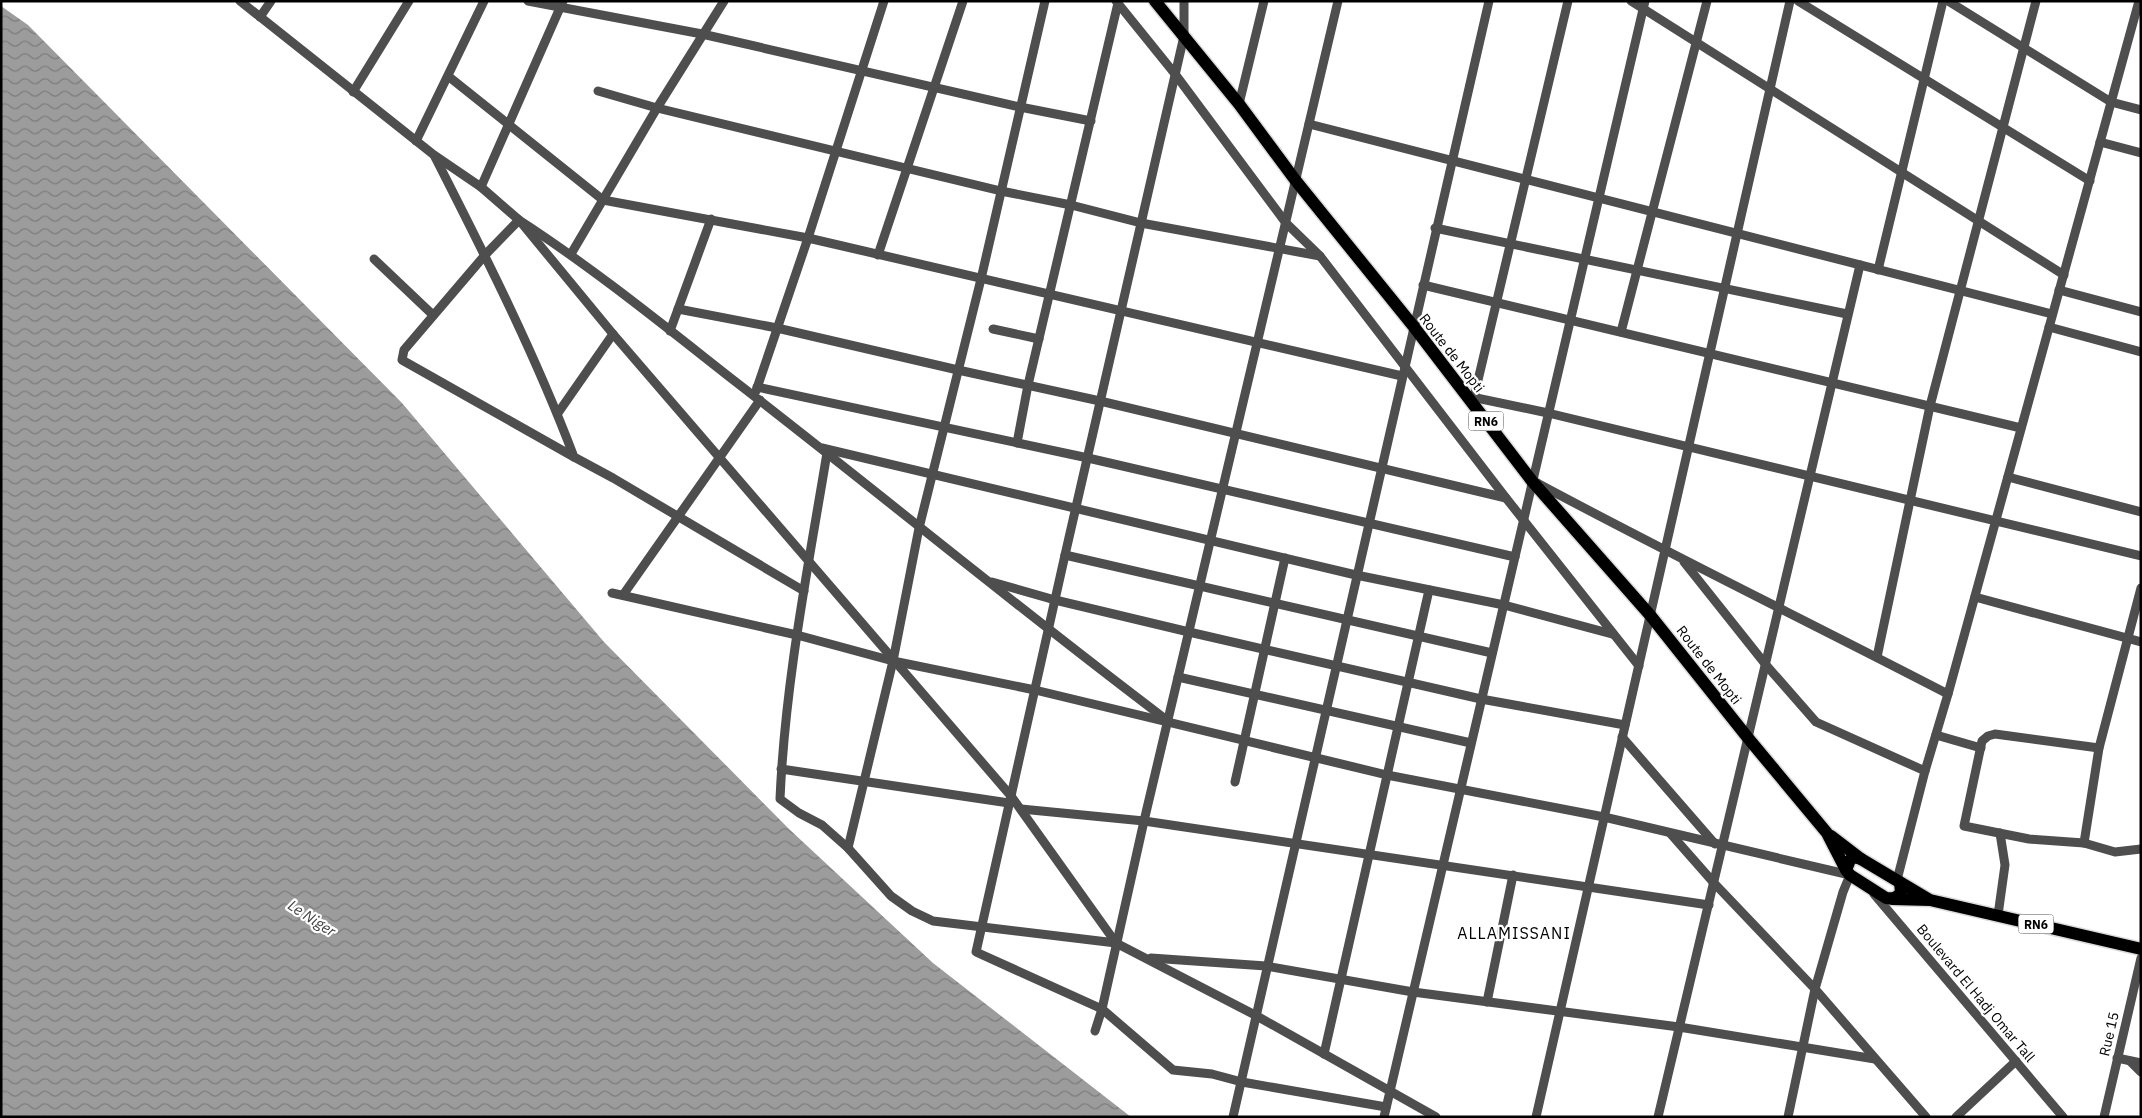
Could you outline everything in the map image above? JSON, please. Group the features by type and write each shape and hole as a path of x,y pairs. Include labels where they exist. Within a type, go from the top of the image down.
{"highway":[{"name":"Route de Mopti","path":"1155,1 1239,104 1296,181 1470,396 1532,481 1650,615 1827,834 1848,872"},
{"name":"Route de Mopti","path":"1827,834 1898,882"},
{"path":"1861,858 1854,857 1850,860 1848,872 1868,887 1886,898 1892,899 1901,892 1898,882"},
{"name":"RN6","path":"1898,882 1930,900"},
{"name":"RN6","path":"1892,899 1930,900 2141,949"}],"street":[{"path":"240,1 434,155 481,187 519,220 571,254 670,331 757,394 818,447 1048,631 1168,722"},
{"path":"260,17 271,1"},
{"path":"353,92 409,1"},
{"path":"416,140 484,1"},
{"path":"528,1 561,5 702,34 1091,122"},
{"path":"571,254 657,108 724,1"},
{"path":"623,596 677,517 720,459 757,394 884,1"},
{"path":"878,255 963,1"},
{"path":"848,848 893,661 919,528 942,428 981,279 1045,1"},
{"path":"1184,1 1184,36 976,952 1102,1009 1173,1070 1212,1074 1242,1082 1386,1107"},
{"path":"1239,104 1264,1"},
{"path":"1095,1031 1102,1009 1144,821 1338,1"},
{"path":"1233,1117 1242,1082 1254,1015 1489,1"},
{"path":"1568,1 1496,303 1470,396 1548,413 2141,556"},
{"path":"1631,1 1644,5 1696,43 2064,275"},
{"path":"1621,332 1706,1"},
{"path":"1536,1117 1790,1"},
{"path":"1798,1 2090,181"},
{"path":"1878,270 1943,1"},
{"path":"1948,1 2111,102 2141,110"},
{"path":"1877,657 1930,406 2036,1"},
{"path":"1898,882 1902,858 1925,771 1975,597 2111,102 2136,29 2139,1"},
{"path":"1117,2 1175,74 1286,223 1320,256 1403,372 1639,666"},
{"path":"1017,444 1028,386 1091,122 1117,2"},
{"path":"481,187 507,124 561,5"},
{"path":"1384,1117 1583,259 1644,5"},
{"path":"448,76 603,200 808,238 1257,344 1403,372"},
{"path":"598,91 657,108 1141,223 1320,256"},
{"path":"1309,124 2052,314"},
{"path":"2100,142 2141,153"},
{"path":"434,155 485,255 558,413 574,457"},
{"path":"670,331 711,219"},
{"path":"519,220 485,255 433,315 404,350 402,360 574,457 804,591"},
{"path":"519,220 613,334 1010,800 1021,809 1116,942"},
{"path":"1435,228 1847,314"},
{"path":"374,259 433,315"},
{"path":"1658,1117 1714,883 1719,845 1766,664 1860,265"},
{"path":"1423,285 2021,428"},
{"path":"2059,290 2141,312"},
{"path":"678,309 777,328 1100,401 1506,498"},
{"path":"2049,327 2141,352"},
{"path":"993,329 1039,339"},
{"path":"558,413 613,334"},
{"path":"757,394 942,428 1088,458 1515,557"},
{"path":"818,447 1356,575 1504,605 1612,634"},
{"path":"827,454 797,635 782,745 780,799 798,813 822,825 848,848 891,896 912,912 933,921 982,925 1116,942 1254,1015 1436,1117"},
{"path":"2008,477 2141,512"},
{"path":"1532,481 1665,552 1779,606 1948,694"},
{"path":"1065,555 1492,653"},
{"path":"1235,782 1285,558"},
{"path":"1682,560 1766,664 1816,722 1925,771"},
{"path":"986,581 1055,600 1189,632 1336,664 1482,699 1625,725"},
{"path":"2084,843 2099,748 2141,588"},
{"path":"1324,1054 1429,590"},
{"path":"612,593 797,635 893,661 1035,690 1388,775 1604,817 1719,845 1848,872 1815,989 1788,1117"},
{"path":"1975,597 2141,642"},
{"path":"1178,677 1471,743"},
{"path":"2099,748 1995,734 1988,736 1982,741 1964,826 2029,839 2084,843 2115,852 2141,850"},
{"path":"1936,735 1981,748"},
{"path":"1622,737 1719,845"},
{"path":"781,769 1010,800"},
{"path":"1021,809 1144,821 1708,905"},
{"path":"1670,833 1714,883 1815,989 1926,1117"},
{"path":"1998,915 2005,865 2000,833"},
{"path":"1879,870 1894,865 1902,858"},
{"path":"1487,1002 1512,875"},
{"name":"Boulevard El Hadj Omar Tall","path":"1868,887 2063,1117"},
{"path":"1148,958 1266,966 1413,992 1679,1027 1875,1059"},
{"name":"Rue 15","path":"2104,1117 2141,958"},
{"path":"2117,1058 2141,1062"},
{"path":"1956,1117 2016,1060"},
{"path":"2130,1060 2141,1072"}],"water":[{"name":"Le Niger","path":"1,6 28,25 402,403 604,642 789,829 933,963 1131,1117 1,1117"}],"district":[{"name":"ALLAMISSANI","path":"1514,933"}]}
